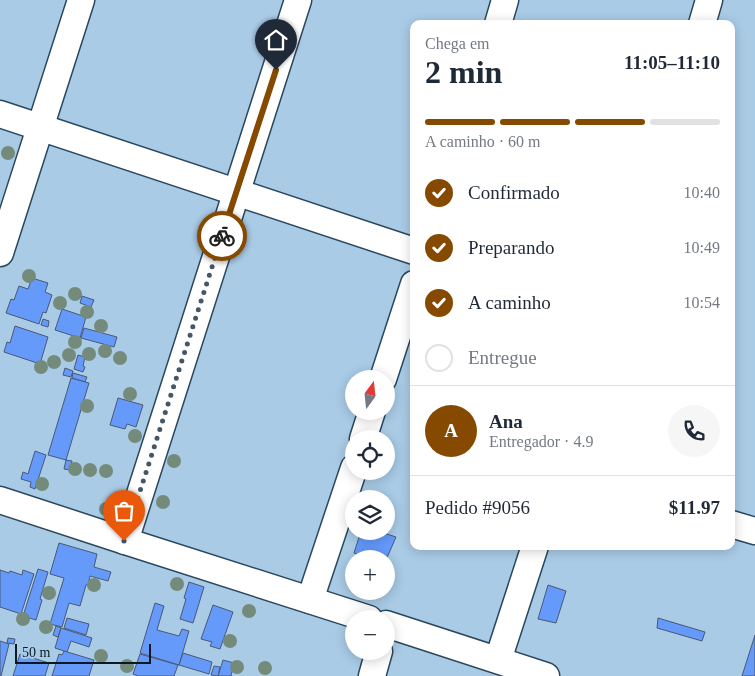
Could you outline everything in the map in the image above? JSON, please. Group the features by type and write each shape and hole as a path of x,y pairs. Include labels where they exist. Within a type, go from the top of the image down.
{"street":[{"path":"0,253 81,0"},
{"path":"124,541 298,0"},
{"path":"499,20 505,0"},
{"path":"703,20 709,0"},
{"path":"0,114 410,250"},
{"path":"0,231 21,162"},
{"path":"386,370 410,296"},
{"path":"310,600 350,480"},
{"path":"0,500 345,612"},
{"path":"498,660 534,550"},
{"path":"395,628 546,676"},
{"path":"372,676 376,660"}],"building":[{"path":"32,278 48,283 45,292 52,295 46,313 43,312 39,324 6,313 11,299 14,300 19,286 28,289"},
{"path":"82,296 94,300 91,307 80,303"},
{"path":"62,309 86,317 80,338 55,330"},
{"path":"43,319 49,321 48,327 41,325"},
{"path":"15,326 48,337 40,364 4,352 7,342 10,343"},
{"path":"84,328 117,337 114,347 81,338"},
{"path":"78,355 85,357 83,372 74,369"},
{"path":"65,368 73,371 71,377 63,375"},
{"path":"73,373 87,377 85,382 72,378"},
{"path":"71,378 89,383 66,460 48,455"},
{"path":"118,398 143,405 136,427 127,424 125,429 110,425"},
{"path":"35,451 46,455 35,489 30,487 31,482 21,479 23,472 28,474"},
{"path":"66,460 72,461 70,470 64,469"},
{"path":"358,540 395,540 390,550 355,550"},
{"path":"59,543 97,554 94,567 111,572 108,581 90,576 80,606 69,603 62,627 50,624 64,578 50,574"},
{"path":"38,569 48,572 36,620 23,616"},
{"path":"0,570 22,575 23,570 34,574 21,614 0,607"},
{"path":"189,582 204,587 193,623 180,619"},
{"path":"548,585 566,591 556,623 538,619"},
{"path":"155,603 164,606 157,630 179,636 182,629 189,631 179,665 140,653"},
{"path":"213,605 233,612 220,649 210,646 212,642 201,639"},
{"path":"67,618 89,624 86,635 64,628"},
{"path":"658,618 705,632 702,641 657,628"},
{"path":"56,626 61,628 58,637 53,635"},
{"path":"61,628 92,638 89,647 71,641 67,652 55,648"},
{"path":"755,635 755,676 742,676"},
{"path":"8,638 15,639 14,644 7,643"},
{"path":"0,641 9,644 1,676 0,676"},
{"path":"64,651 94,660 89,676 52,676 59,654 62,655"},
{"path":"183,653 212,662 209,674 179,665"},
{"path":"20,654 49,663 45,676 13,676"},
{"path":"140,654 178,665 174,676 138,676 133,674"},
{"path":"223,660 234,663 231,676 218,676"},
{"path":"214,666 220,667 218,676 211,675"}],"way so far":[{"path":"124,541 222,236"}],"route":[{"path":"222,236 276,70"}]}
